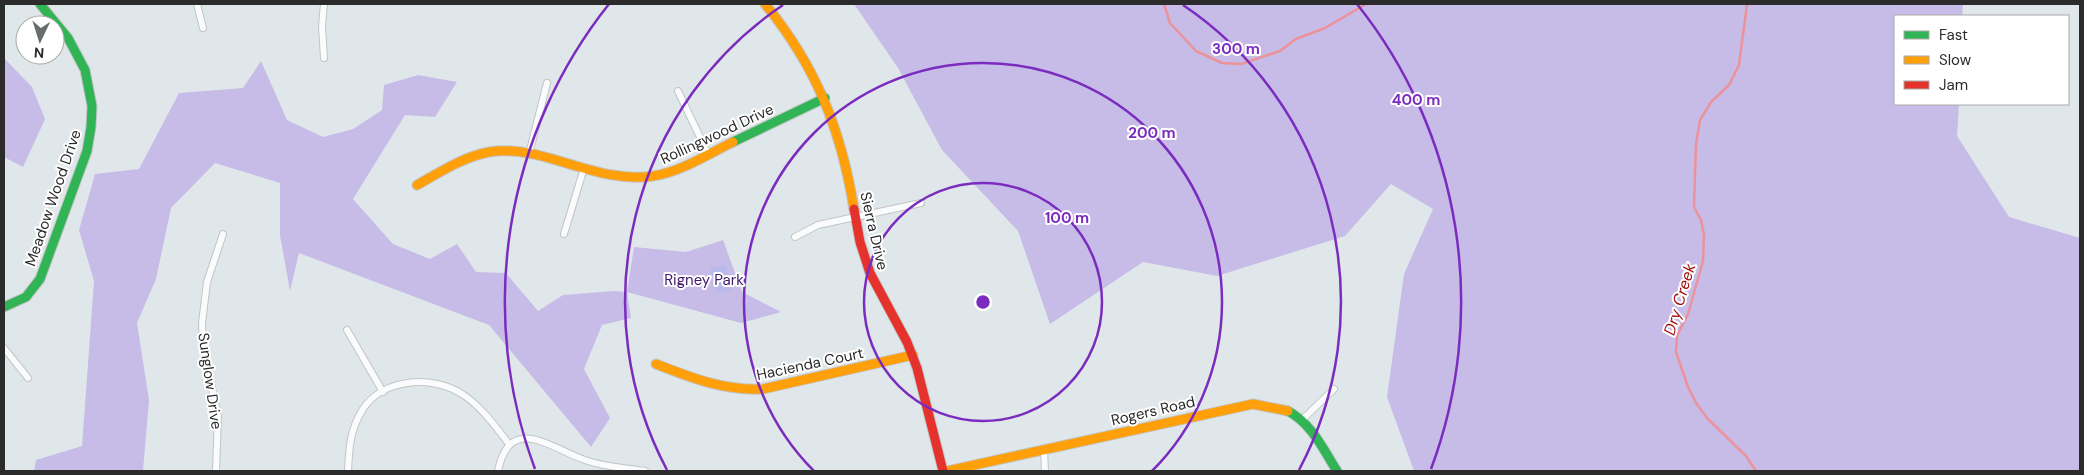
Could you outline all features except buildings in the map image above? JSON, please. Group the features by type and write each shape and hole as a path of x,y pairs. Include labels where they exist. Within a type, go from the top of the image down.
{"street":[{"name":"Meadow Wood Drive","path":"4,307 26,297 40,279 87,151 92,130 91,90 84,65 63,29 40,4"},
{"path":"197,4 203,28"},
{"path":"324,4 324,58"},
{"name":"Sierra Drive","path":"766,4 789,32 816,76 826,98 836,126 864,258 872,283 913,355 945,471"},
{"path":"529,154 547,83"},
{"path":"678,91 708,154"},
{"name":"Rollingwood Drive","path":"417,185 464,160 480,154 502,151 529,154 617,177 656,176 708,154 826,98"},
{"path":"564,234 584,168"},
{"path":"796,237 818,225 921,203"},
{"name":"Sunglow Drive","path":"216,471 218,416 203,346 202,323 207,282 223,234"},
{"path":"347,330 383,392"},
{"path":"4,348 28,378"},
{"name":"Hacienda Court","path":"656,364 719,388 749,390 763,389 913,355"},
{"path":"348,471 350,440 355,424 369,402 383,392 408,383 430,382 450,387 464,394 477,406 509,444"},
{"path":"1302,420 1334,389"},
{"name":"Rogers Road","path":"945,471 1245,405 1281,407 1302,420 1337,471"},
{"path":"498,471 505,447 518,439 538,440 585,460 607,466 645,471"},
{"path":"1044,450 1045,471"}],"green space":[{"path":"854,4 1963,4 1962,15 1894,15 1894,105 1959,105 1957,136 2009,217 2080,238 2080,471 1414,471 1387,397 1404,274 1433,209 1391,184 1345,236 1217,276 1143,262 1050,324 1018,231 942,150 898,68"},
{"path":"4,58 32,87 45,119 23,167 4,157"},
{"path":"261,61 287,120 323,137 353,129 382,110 384,85 418,75 457,82 435,117 405,115 353,199 393,244 430,259 457,244 476,272 506,273 538,311 563,295 614,291 627,292 631,318 602,325 584,369 610,418 591,447 489,325 299,253 290,291 280,235 280,183 215,163 171,208 156,279 137,323 149,400 143,471 34,471 36,460 82,446 94,281 79,230 95,174 139,169 179,93 243,88"},
{"name":"Rigney Park","path":"723,240 742,292 781,312 741,323 627,292 634,247 686,252"}],"shaded area":[{"path":"726,265 731,290 716,293 710,268"}],"waterway":[{"name":"Dry Creek","path":"1164,4 1170,23 1196,51 1222,63 1241,64 1280,51 1296,39 1325,28 1366,4"},
{"name":"Dry Creek","path":"1747,4 1739,65 1729,85 1711,102 1700,120 1696,144 1694,207 1701,220 1704,235 1703,261 1688,314 1677,336 1676,352 1688,387 1696,403 1707,418 1746,456 1756,471"}],"traffic: fast":[{"path":"4,307 26,297 40,279 87,151 91,127 92,106 85,70 68,38 40,4"},
{"path":"733,142 825,98"},
{"path":"1288,411 1310,430 1337,471"}],"traffic: slow":[{"path":"765,4 799,51 824,100 842,152 854,209"},
{"path":"417,185 461,161 489,152 529,153 611,175 632,177 653,176 674,171 733,142"},
{"path":"656,364 695,379 721,386 763,389 913,355"},
{"path":"947,471 1253,404 1288,411"}],"traffic: jam":[{"path":"854,209 860,242 870,273 907,342 917,368 943,471"}]}
